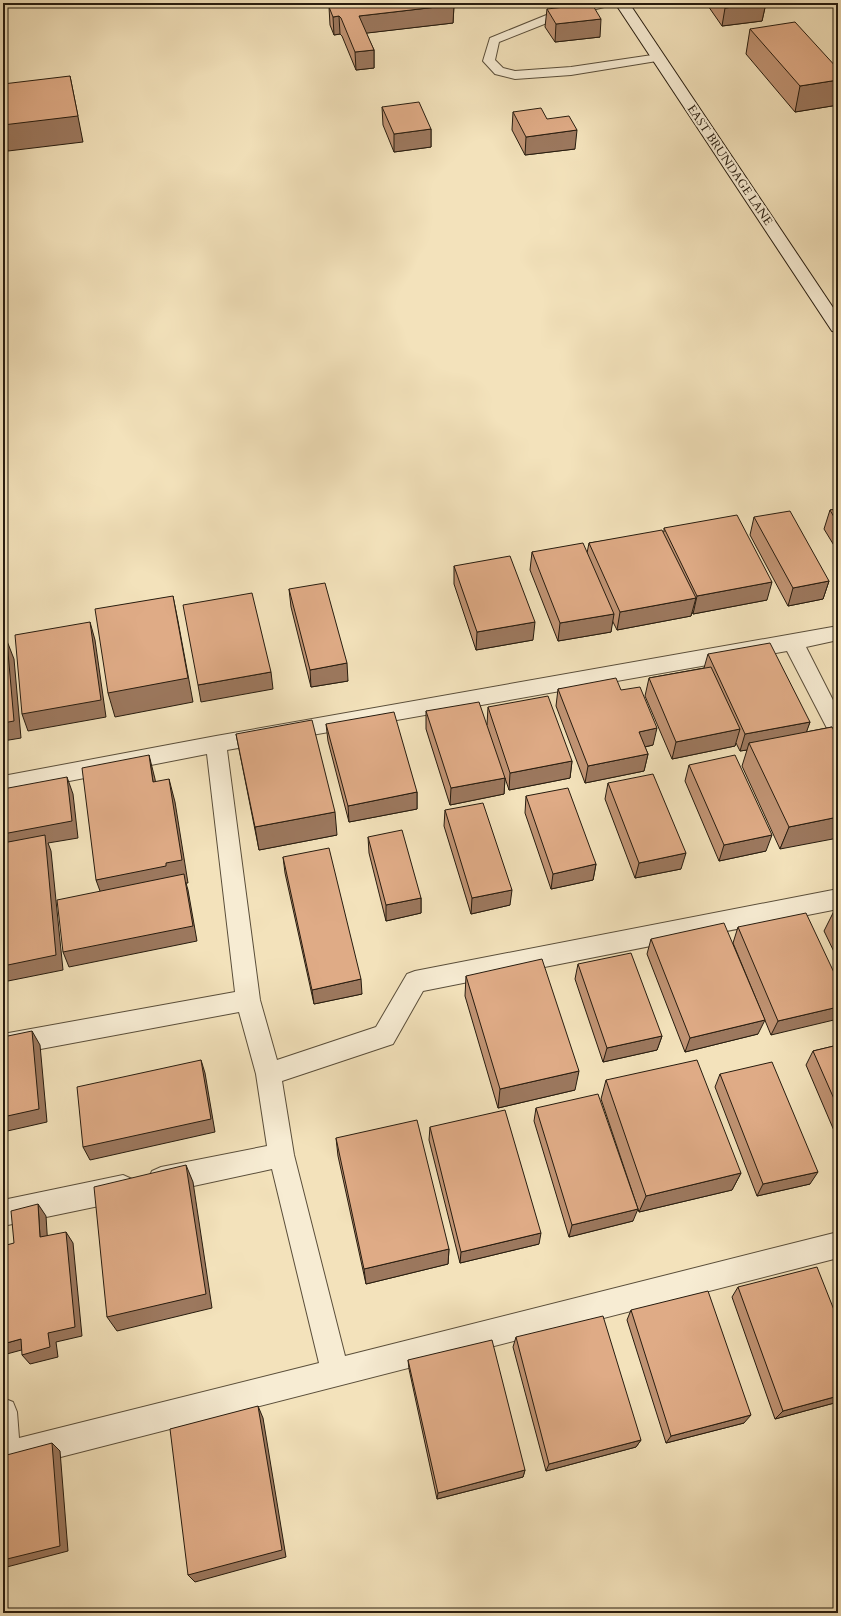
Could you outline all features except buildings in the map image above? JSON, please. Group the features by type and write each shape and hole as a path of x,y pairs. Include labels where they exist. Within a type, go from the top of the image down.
{"street":[{"name":"EAST BRUNDAGE LANE","path":"622,3 838,327"},
{"path":"3,785 216,744 838,633"},
{"path":"793,642 838,730"},
{"path":"216,744 248,1000 268,1074 281,1155 335,1372"},
{"path":"268,1074 384,1036 415,982 838,899"},
{"path":"3,1045 248,1000"},
{"path":"3,1214 281,1155"},
{"path":"3,1412 6,1456 838,1245"}],"lane":[{"path":"608,3 554,16 494,40 489,61 498,71 514,75 571,71 659,58"}]}
